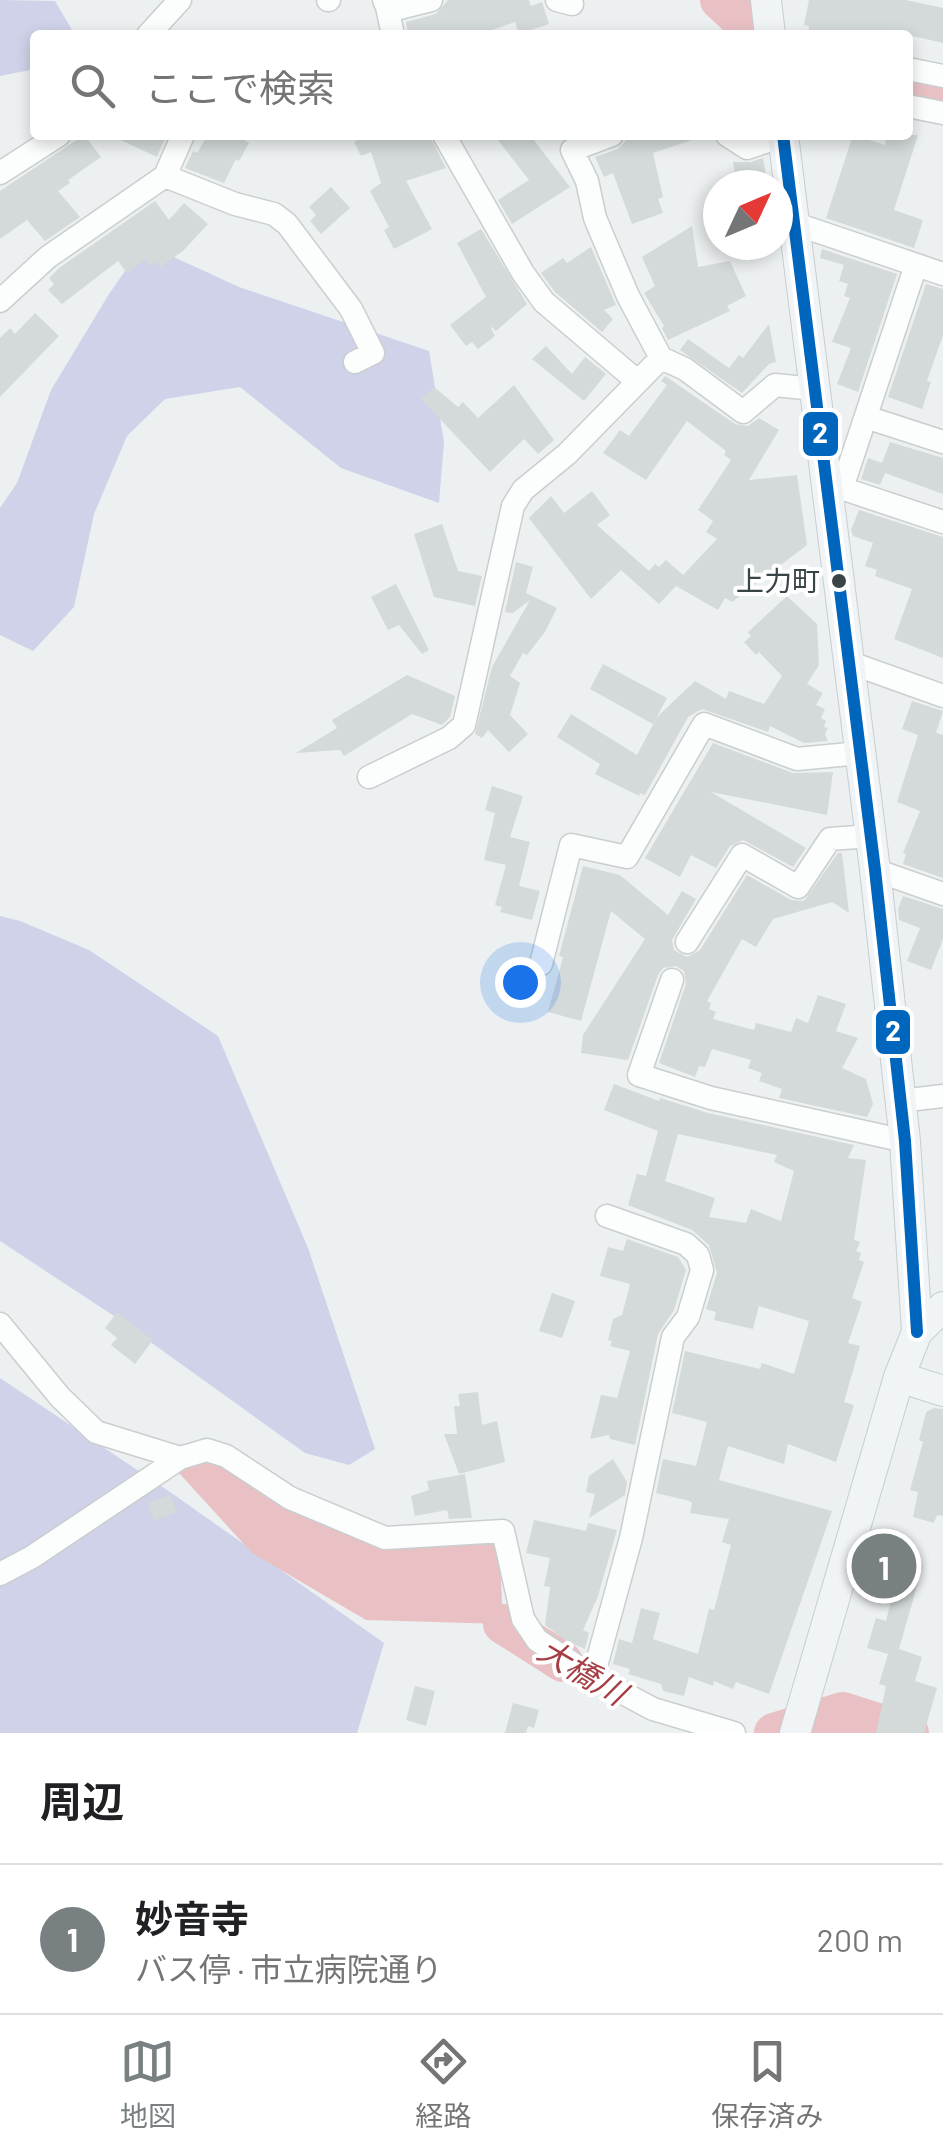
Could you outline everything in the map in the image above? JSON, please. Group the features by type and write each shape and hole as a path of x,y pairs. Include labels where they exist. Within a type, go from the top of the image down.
{"street":[{"path":"153,30 180,0"},
{"path":"386,3 399,8 431,0"},
{"path":"766,0 769,30"},
{"path":"386,3 392,30"},
{"path":"913,71 943,76"},
{"path":"913,107 943,113"},
{"path":"0,174 51,140"},
{"path":"0,301 48,258 165,176 181,140"},
{"path":"447,140 522,273 544,302 637,382"},
{"path":"599,140 572,150 587,181 595,218 608,250 660,358 685,369 742,412 775,385 814,389"},
{"path":"735,140 746,148 769,140"},
{"path":"784,140 787,170"},
{"path":"165,176 235,204 274,214 287,224 351,309 374,353 355,362"},
{"path":"917,1332 905,1141 848,662 834,485 814,389 793,223 943,274"},
{"path":"834,485 866,417 916,265"},
{"path":"370,777 449,738 464,724 513,506 523,490 567,454 660,358"},
{"path":"866,417 943,442"},
{"path":"834,485 943,522"},
{"path":"848,662 943,696"},
{"path":"542,964 571,846 628,857 704,724 797,759 860,753"},
{"path":"687,942 742,855 798,887 830,839 871,836"},
{"path":"875,870 943,894"},
{"path":"672,980 639,1075 712,1098 905,1141"},
{"path":"900,1101 943,1096"},
{"path":"593,1677 630,1538 673,1337 688,1317 702,1270 698,1255 686,1244 607,1216"},
{"path":"795,1733 898,1378 917,1332 943,1306"},
{"path":"0,1324 60,1397 96,1432 180,1458"},
{"path":"898,1378 943,1391"},
{"path":"0,1574 32,1557 180,1458 207,1450 226,1456 290,1498 385,1538 503,1532 523,1618 537,1640 652,1709 734,1733"}],"shaded area":[{"path":"0,0 55,1 72,30 30,30 30,70 0,76"},
{"path":"165,253 239,287 429,351 444,442 439,503 341,468 240,387 165,399 127,436 94,514 74,607 33,651 0,635 0,508 17,483 51,390 109,294 132,261"},
{"path":"0,916 89,950 218,1036 308,1248 375,1449 349,1465 305,1453 117,1318 0,1241"},
{"path":"0,1378 384,1643 357,1733 0,1733"},
{"path":"207,1456 385,1543 499,1536 503,1624 366,1620 252,1553 179,1473"}],"building":[{"path":"448,0 529,0 531,6 542,2 549,24 531,30 518,30 515,22 492,30 407,30 406,22 436,14"},
{"path":"809,0 906,0 943,8 943,43 913,36 913,30 809,30 809,26 804,25"},
{"path":"913,135 918,135 894,210 923,220 914,248 826,218 851,140 885,145 886,140 913,140"},
{"path":"76,140 88,140 101,157 58,191 80,217 45,241 27,220 0,239 0,191"},
{"path":"121,140 164,140 157,157"},
{"path":"205,140 249,143 224,183 185,168 193,151 197,153"},
{"path":"432,140 446,168 406,181 432,229 394,249 384,230 389,227 370,191 381,183 371,152 361,156 354,142"},
{"path":"498,140 534,140 570,187 512,224 498,200 529,180"},
{"path":"626,140 692,140 653,153 663,213 632,224 613,173 604,177 595,157 618,149"},
{"path":"763,158 765,170 734,170 733,162"},
{"path":"331,187 350,208 321,234 310,221 316,215 309,207"},
{"path":"155,201 169,220 184,203 208,224 183,251 160,267 156,262 149,266 145,260 127,273 118,261 62,304 48,290 54,284 49,278 59,268"},
{"path":"692,226 698,267 730,261 746,296 727,306 730,311 668,340 644,293 655,286 642,257"},
{"path":"481,229 527,304 496,331 490,326 495,336 478,349 472,342 466,346 450,325 486,297 457,243"},
{"path":"591,247 616,305 604,310 613,319 602,332 555,292 541,273 563,258 567,263"},
{"path":"822,249 897,274 858,392 837,384 851,348 832,342 850,298 844,296 848,284 839,281 844,265 820,258"},
{"path":"926,284 943,289 943,335 922,409 888,397"},
{"path":"35,313 59,336 0,397 0,338 10,328 15,334"},
{"path":"769,324 776,362 769,364 742,393 680,350 688,339 729,368 739,355 743,358"},
{"path":"546,346 572,374 585,357 606,374 584,401 532,359"},
{"path":"665,376 735,424 748,426 759,418 779,430 749,480 797,475 807,545 732,602 725,598 718,610 676,586 659,604 621,570 591,599 529,518 551,496 564,513 592,491 610,515 597,525 649,571 666,560 683,575 717,539 706,532 713,521 698,510 731,460 724,455 726,451 687,421 646,480 603,453 620,430 629,436 667,385 661,381"},
{"path":"514,385 554,440 538,454 524,439 490,472 421,399 434,387 458,407 463,402 478,418"},
{"path":"890,442 943,458 943,494 885,473 880,485 861,479 868,458 882,463"},
{"path":"859,510 943,537 943,658 894,639 912,589 875,576 877,570 865,566 873,543 853,536 851,530"},
{"path":"442,524 458,571 482,576 475,606 434,597 414,534"},
{"path":"516,562 533,567 526,593 557,608 545,632 527,655 523,653 510,676 520,683 510,715 528,734 509,752 488,730 482,738 475,734 492,667 530,600 513,613 505,612"},
{"path":"396,584 429,650 422,654 399,625 388,630 371,597"},
{"path":"787,596 817,624 819,665 807,684 823,693 816,705 825,709 821,718 826,721 828,741 804,743 770,726 768,732 702,709 688,717 645,795 639,796 595,774 600,764 557,737 571,714 637,755 657,717 695,681 726,699 729,691 764,704 782,676 744,642 751,636 748,632"},
{"path":"603,664 667,698 653,724 590,689"},
{"path":"407,675 455,696 450,717 442,725 412,714 344,756 340,750 296,753 337,728 332,720"},
{"path":"912,701 943,711 936,733 943,735 943,878 903,864 903,853 920,811 897,802 918,735 902,729"},
{"path":"713,743 793,773 833,772 827,815 711,792 806,848 793,867 743,840 730,846 716,868 691,855 680,877 645,858"},
{"path":"492,786 523,796 510,837 530,842 519,886 540,891 532,920 500,912 502,907 495,905 506,865 484,860 495,813 485,810"},
{"path":"838,853 842,853 849,913 832,902 773,919 756,947 742,939 707,1001 711,1003 709,1009 716,1012 713,1019 754,1030 756,1023 791,1032 796,1018 808,1023 818,995 846,1004 836,1031 858,1038 842,1068 866,1079 873,1104 867,1117 779,1098 782,1089 759,1081 762,1073 748,1068 751,1060 712,1049 705,1067 699,1066 695,1077 659,1063 686,984 684,971 676,966 663,968 658,975 628,1060 581,1053 583,1035 645,939 611,911 581,1021 548,1012 583,866 620,875 668,915 682,891 696,899 672,940 674,950 687,957 700,950 747,875 791,900 804,901"},
{"path":"903,896 943,909 943,939 931,970 907,961 920,928 899,920"},
{"path":"614,1084 659,1101 660,1098 708,1113 854,1145 848,1158 866,1160 854,1240 860,1242 856,1251 864,1262 852,1298 862,1302 848,1343 860,1346 844,1402 854,1405 836,1462 788,1444 784,1464 728,1446 719,1480 832,1511 769,1694 736,1682 733,1689 689,1677 684,1696 663,1691 661,1684 628,1674 630,1669 613,1664 619,1639 632,1643 641,1608 660,1613 653,1639 698,1654 731,1545 722,1542 729,1519 690,1513 690,1501 656,1493 663,1459 696,1466 707,1422 672,1413 685,1351 760,1369 762,1363 794,1374 809,1321 759,1306 753,1329 714,1320 716,1312 706,1309 717,1273 709,1245 692,1230 628,1205 637,1174 646,1176 658,1131 604,1110","holes":["678,1134 777,1155 774,1162 794,1171 781,1221 751,1209 746,1223 709,1217 715,1198 665,1181"]},
{"path":"627,1239 678,1257 686,1270 674,1310 658,1334 635,1445 610,1439 609,1435 590,1439 601,1395 617,1398 630,1351 610,1346 612,1341 608,1340 613,1319 622,1315 630,1284 600,1276 608,1247 623,1251"},
{"path":"552,1293 575,1301 562,1338 539,1331"},
{"path":"117,1312 153,1340 135,1364 111,1345 117,1338 105,1328"},
{"path":"478,1392 482,1425 497,1421 505,1462 459,1474 444,1434 457,1434 454,1406 460,1406 458,1394"},
{"path":"943,1409 943,1516 937,1515 934,1523 913,1517 918,1492 910,1490 923,1442 919,1440 926,1412"},
{"path":"613,1459 627,1482 625,1495 589,1518 595,1494 586,1492 589,1476"},
{"path":"465,1474 472,1518 449,1519 447,1510 415,1516 411,1496 429,1490 427,1481"},
{"path":"170,1495 177,1512 154,1521 148,1503"},
{"path":"534,1520 586,1531 588,1523 617,1530 598,1596 583,1630 589,1633 585,1649 545,1625 550,1587 544,1586 550,1558 526,1553"},
{"path":"901,1560 923,1565 899,1649 922,1657 915,1681 937,1688 924,1733 876,1733 886,1686 879,1684 888,1654 867,1648 876,1618 886,1621"},
{"path":"415,1686 435,1691 426,1726 406,1720"},
{"path":"513,1703 539,1710 534,1728 528,1726 526,1733 505,1733"}],"waterway":[{"path":"720,0 753,30"},
{"path":"913,89 943,95"},
{"name":"大橋川","path":"503,1624 563,1662"},
{"name":"大橋川","path":"774,1733 843,1712 909,1733"}],"transit line":[{"name":"2","path":"784,140 875,870 905,1141 917,1332"}],"place":[{"name":"上力町","path":"839,581"},
{"name":"妙音寺","path":"884,1566"}]}
